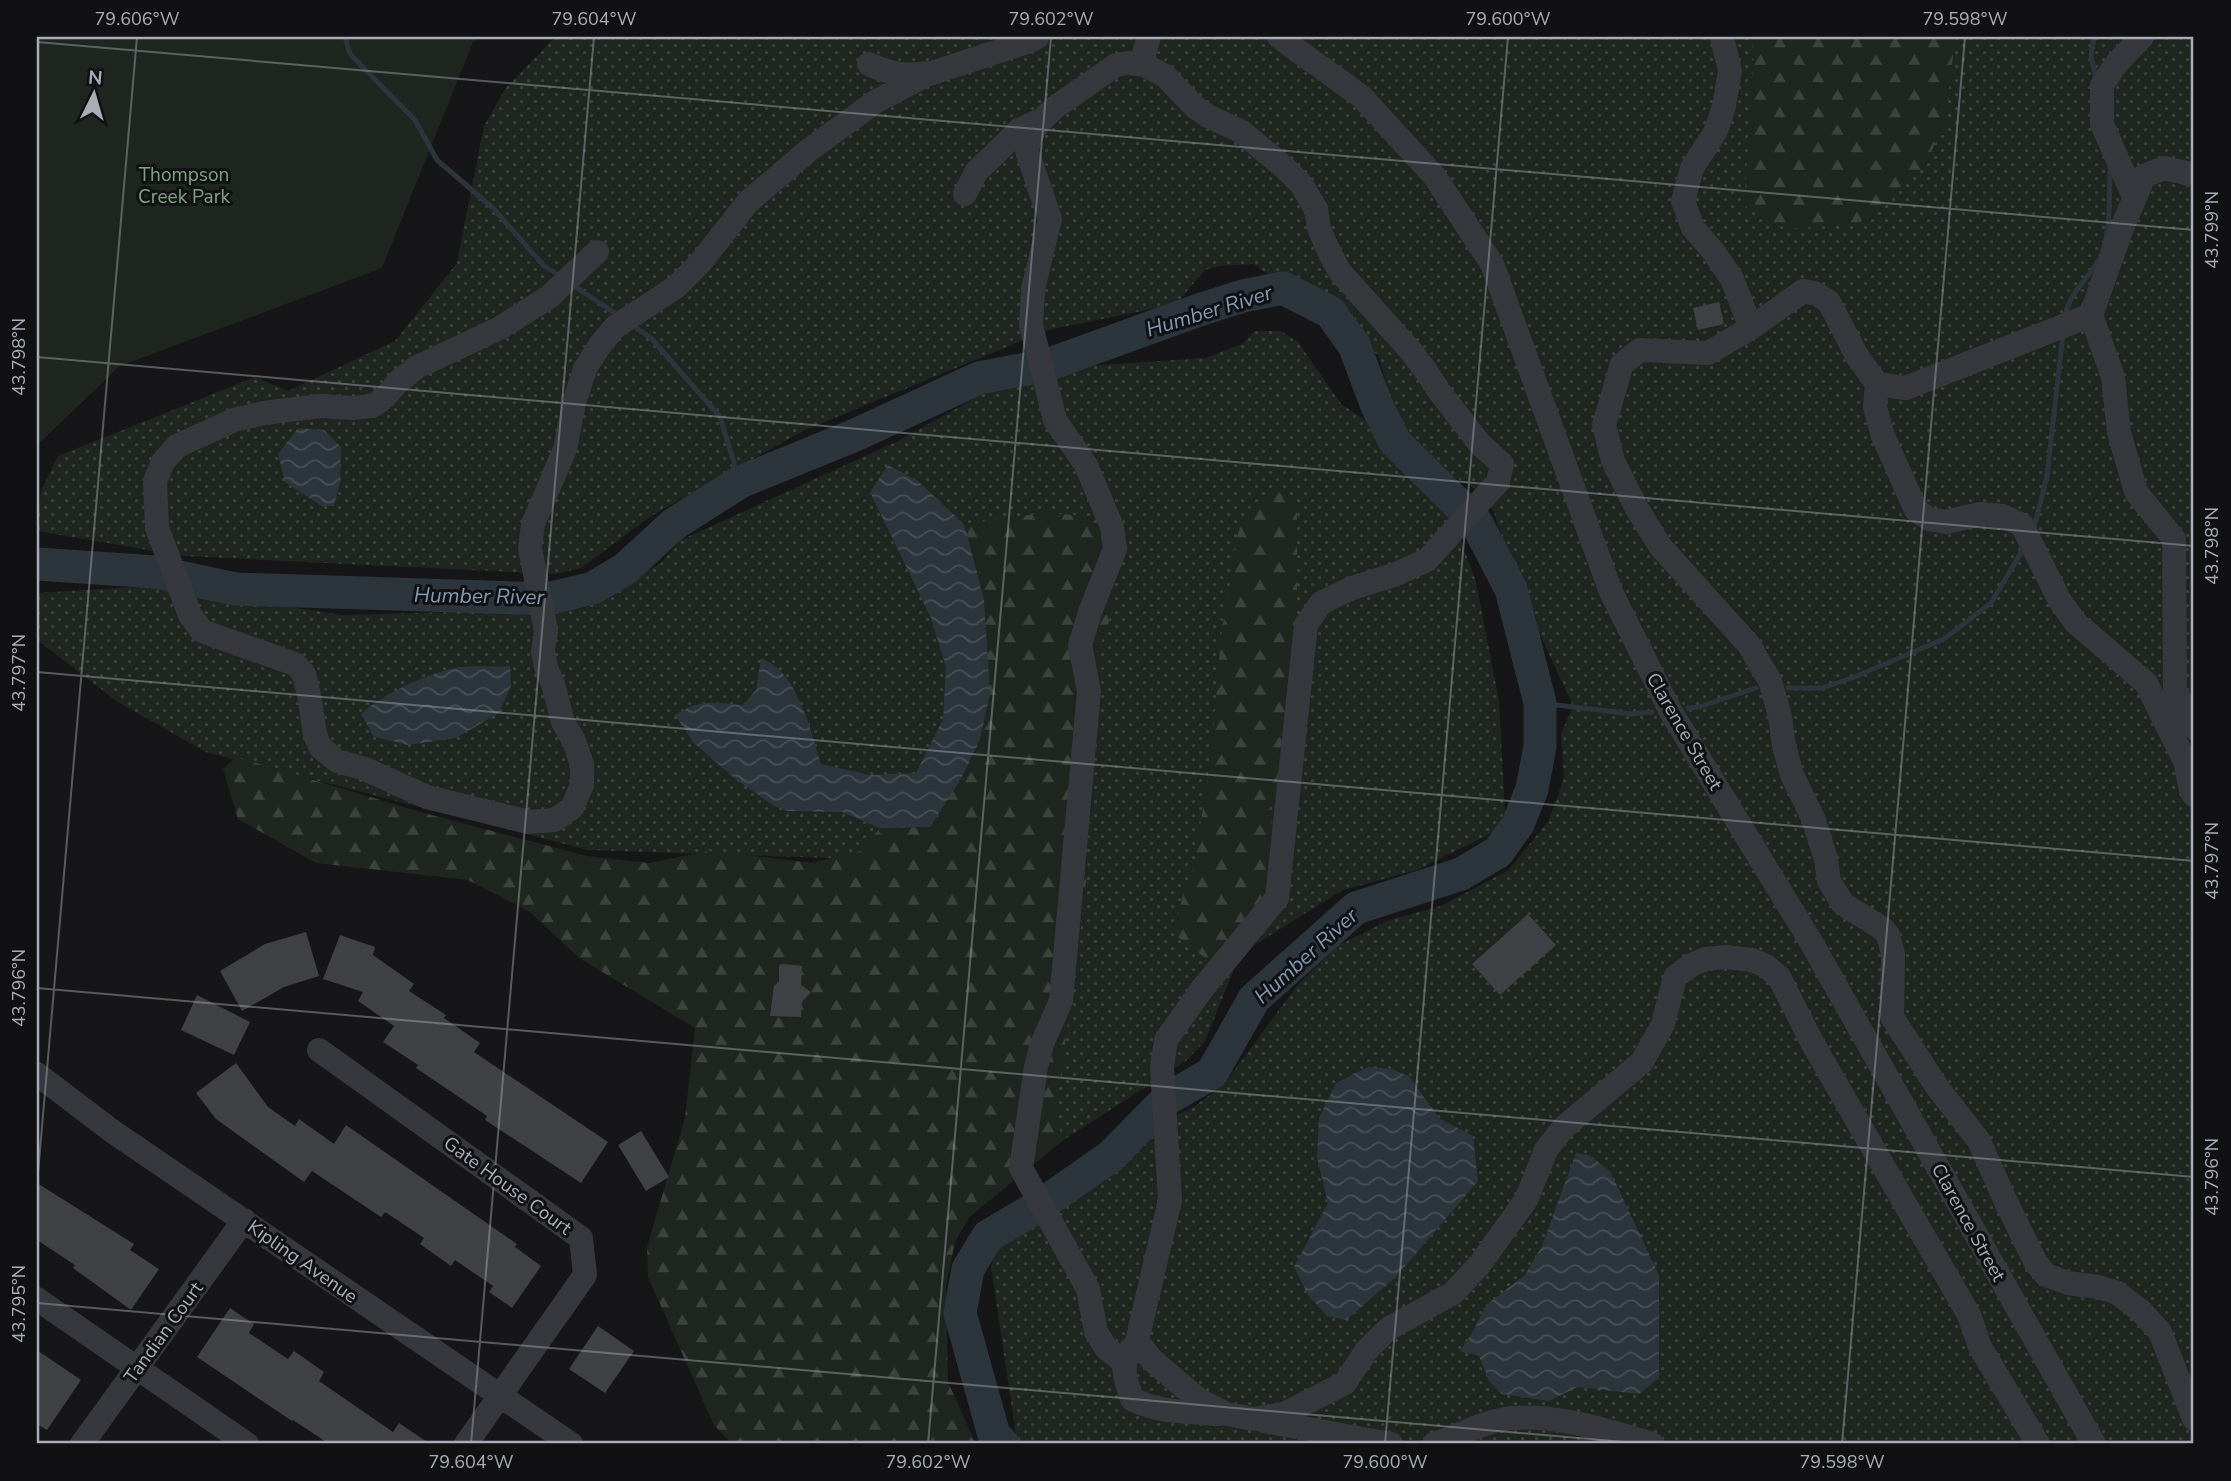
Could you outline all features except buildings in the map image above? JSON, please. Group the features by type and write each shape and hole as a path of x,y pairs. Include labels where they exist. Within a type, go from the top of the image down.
{"street":[{"path":"597,252 549,297 500,328 417,367 373,406 320,406 234,420 177,446 163,462 155,481 156,528 190,615 202,631 295,664 304,674 315,735 321,748 337,761 365,769 427,797 529,822 554,820 572,808 582,785 582,764 574,741 563,722 553,684 545,668 545,631 530,548 533,524 565,449 574,403 585,369 600,345 615,327 676,287 700,263 748,202 809,150 875,102 926,75 1037,37"},
{"path":"1145,65 1144,54 1149,37"},
{"name":"Clarence Street","path":"1279,37 1362,97 1435,177 1492,264 1611,592 1671,712 1811,942 2094,1444"},
{"path":"1722,37 1730,71 1724,106 1716,131 1692,168 1683,201 1693,228 1732,279 1751,328"},
{"path":"2134,197 2102,124 2102,85 2117,63 2142,37"},
{"path":"1125,1363 1106,1348 1096,1332 1088,1289 1021,1168 1035,1067 1061,1001 1090,691 1080,645 1115,549 1112,527 1086,465 1055,420 1031,325 1034,289 1050,219 1027,151 1030,136 1054,108 1116,65 1128,63 1145,65 1164,76 1208,116 1242,132 1260,146 1301,184 1316,209 1319,228 1340,272 1410,350 1480,443 1502,464 1498,482 1427,560 1394,575 1352,588 1321,603 1306,625 1278,898 1202,989 1166,1040 1162,1068 1170,1200 1138,1341 1125,1359 1125,1363 1125,1379 1132,1399 1145,1406 1165,1411 1242,1417 1391,1444"},
{"path":"869,64 883,71 911,76 939,71"},
{"path":"965,194 976,172 1019,130 1043,119"},
{"path":"1877,384 1906,388 2084,318 2144,176 2164,168 2194,175"},
{"path":"2194,795 2185,761 2146,683 2076,623 2060,601 2022,525 2003,516 1980,514 1946,522 1929,519 1916,510 1883,436 1875,407 1877,384 1857,356 1829,302 1817,293 1803,291 1751,328 1708,353 1640,350 1622,365 1605,425 1614,461 1636,507 1660,546 1749,645 1770,681 1789,765 1812,818 1826,859 1829,881 1843,904 1883,929 1888,935 1893,954 1892,1017 1937,1087 1979,1141 2036,1263 2046,1275 2068,1283 2116,1292 2143,1312 2160,1332 2194,1419"},
{"path":"2084,318 2113,377 2119,432 2136,492 2174,539 2175,690 2194,728"},
{"path":"1138,1341 1152,1360 1199,1400 1242,1417 1284,1414 1345,1384 1366,1351 1388,1329 1453,1293 1480,1264 1526,1200 1546,1150 1563,1128 1642,1062 1663,1024 1675,977 1706,958 1726,957 1752,960 1766,966 1779,977 1813,1044 1969,1315 1980,1347 2038,1444"},
{"name":"Gate House Court","path":"319,1049 581,1238 585,1275 466,1444"},
{"name":"Kipling Avenue","path":"37,1074 112,1131 571,1444"},
{"name":"Tandian Court","path":"82,1444 244,1220"},
{"path":"37,1299 247,1444"},
{"path":"1434,1444 1500,1419 1531,1418 1600,1428 1653,1444"}],"green space":[{"name":"Thompson Creek Park","path":"37,37 482,37 473,42 382,268 120,366 37,445"},
{"path":"555,37 2194,37 2194,1444 1017,1443 991,1266 1004,1227 1142,1131 1194,1107 1225,1083 1296,987 1337,946 1389,920 1441,906 1509,870 1549,820 1564,778 1561,734 1573,706 1518,587 1494,512 1480,492 1422,458 1396,414 1378,355 1254,264 1219,266 1205,270 1176,304 1048,330 803,431 651,516 581,568 555,574 184,556 37,531 41,491 58,456 255,377 288,391 395,341 457,263 484,126 505,89"},
{"path":"1748,37 1955,37 1946,120 1925,166 1858,224 1786,229 1744,206 1754,49"},
{"path":"1255,331 1281,331 1298,342 1341,404 1379,429 1401,466 1453,518 1476,582 1499,701 1505,813 1492,833 1417,870 1343,890 1240,954 1205,1041 1186,1061 1062,1141 969,1217 955,1242 916,861 588,850 206,752 118,702 41,643 37,637 37,593 148,586 343,615 525,610 603,596 661,563 681,540 896,442 997,386 1085,366 1205,358 1242,344"},
{"path":"1280,490 1297,506 1297,629 1287,768 1269,810 1276,843 1271,895 1230,977 1174,934 1182,898 1194,867 1212,747 1221,636 1240,522 1247,510"},
{"path":"1044,513 1075,515 1091,520 1112,560 1114,607 1100,646 1082,812 1088,861 1056,1110 1062,1141 969,1217 955,1242 946,1285 948,1382 976,1444 732,1444 714,1425 648,1277 647,1247 685,1118 695,1028 579,958 530,912 468,880 316,863 238,819 223,769 236,757 424,813 587,856 649,863 709,851 813,863 861,851 880,828 930,827 984,601 964,524"}],"water":[{"path":"298,428 324,430 341,447 340,483 334,506 322,506 285,482 278,454"},
{"path":"888,465 918,481 964,524 984,600 990,694 980,739 962,777 930,827 880,828 842,812 787,811 774,806 734,778 693,742 675,715 700,704 743,705 756,690 761,658 776,667 792,686 804,712 821,764 870,775 916,773 943,719 946,667 931,618 870,492"},
{"path":"510,666 511,686 499,713 456,738 408,745 374,737 361,714 393,692 444,671 468,667"},
{"path":"1368,1067 1391,1069 1409,1076 1439,1118 1473,1136 1478,1181 1395,1278 1346,1320 1327,1316 1308,1295 1294,1267 1328,1203 1317,1158 1319,1118 1336,1083"},
{"path":"1576,1153 1589,1155 1610,1171 1659,1275 1659,1378 1639,1394 1577,1387 1549,1401 1502,1394 1489,1381 1479,1356 1460,1351 1486,1305 1525,1275 1542,1246"}],"waterway":[{"path":"345,37 350,54 415,120 437,160 493,208 544,266 560,276"},
{"path":"2094,37 2091,56 2096,78"},
{"path":"2065,317 2072,298 2095,267 2103,250 2108,219 2110,167"},
{"path":"571,284 618,315"},
{"name":"Humber River","path":"37,564 156,572 235,589 547,599 593,588 625,569 674,524 740,482 853,436 979,378 1047,365 1199,310 1243,296 1283,288 1330,312 1354,345 1377,406 1395,442 1476,522 1511,589 1540,703 1540,746 1532,789 1518,824 1498,852 1461,874 1356,908 1254,999 1212,1073 1167,1099 1111,1156 1044,1203 988,1236 968,1269 960,1313 994,1435 1003,1444"},
{"path":"632,325 651,338 720,417 740,482"},
{"path":"2034,528 2047,476 2063,334"},
{"path":"1788,688 1822,688 1944,639 1991,603 2025,546"},
{"path":"1688,708 1699,707 1756,688"},
{"path":"1540,703 1632,714 1652,712"}]}
